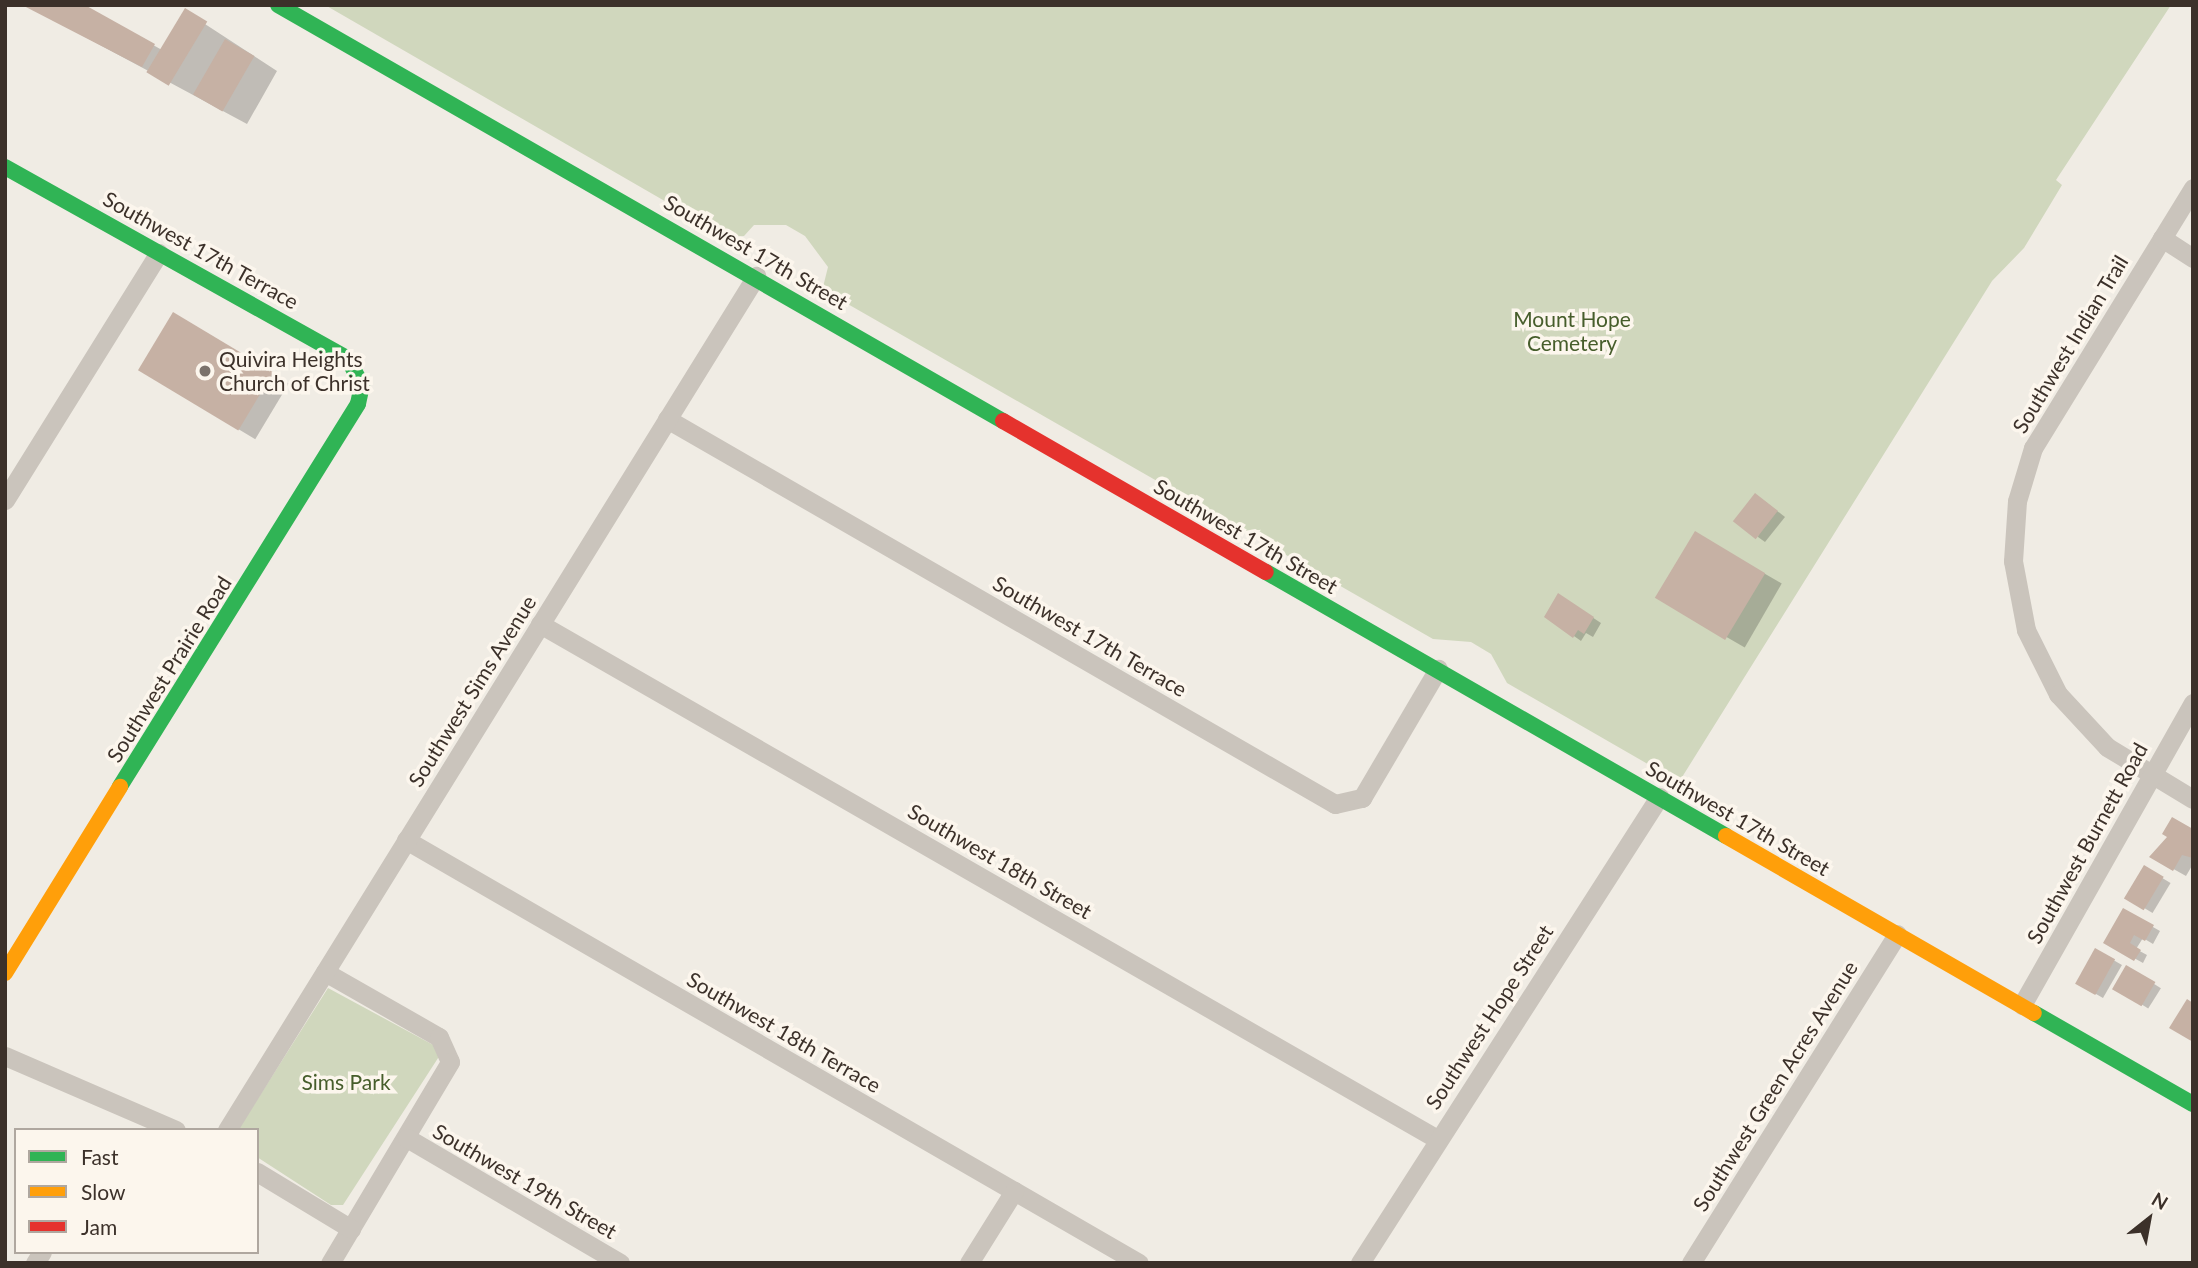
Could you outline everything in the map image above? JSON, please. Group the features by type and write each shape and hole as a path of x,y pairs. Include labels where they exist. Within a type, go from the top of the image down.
{"main road":[{"name":"Southwest 17th Street","path":"278,5 756,276 2193,1104"},
{"name":"Southwest 17th Terrace","path":"5,167 348,359 362,385"},
{"name":"Southwest Prairie Road","path":"5,973 358,404 362,385"}],"street":[{"name":"Southwest Indian Trail","path":"2193,188 2046,422 2023,474 2013,529 2017,595 2039,663 2086,728 2151,775 2193,799"},
{"path":"2162,238 2193,258"},
{"path":"5,500 159,253"},
{"name":"Southwest Sims Avenue","path":"228,1128 756,276"},
{"name":"Southwest 17th Terrace","path":"667,419 1335,804 1362,798 1438,669"},
{"name":"Southwest 18th Street","path":"540,624 1437,1139"},
{"name":"Southwest Burnett Road","path":"2022,1005 2193,703"},
{"name":"Southwest Hope Street","path":"1360,1263 1658,797"},
{"name":"Southwest 18th Terrace","path":"406,840 1139,1263"},
{"name":"Southwest Green Acres Avenue","path":"1691,1263 1897,933"},
{"path":"325,972 446,1044 450,1062 330,1263"},
{"path":"5,1056 171,1128"},
{"name":"Southwest 19th Street","path":"407,1138 620,1263"},
{"path":"259,1173 351,1228"},
{"path":"969,1263 1014,1191"}],"green space":[{"name":"Mount Hope Cemetery","path":"325,5 2171,5 2056,180 2062,185 2024,248 1992,281 1679,782 1507,683 1491,654 1471,642 1433,639 832,295 823,287 828,267 805,236 786,225 754,225 744,236 727,237"},
{"name":"Sims Park","path":"328,988 437,1047 440,1055 343,1205 331,1205 259,1158 259,1128 239,1128"}],"building":[{"path":"22,5 85,5 155,44 142,67"},
{"path":"185,8 207,21 169,86 146,72"},
{"path":"225,39 254,56 222,111 193,94"},
{"name":"Quivira Heights Church of Christ","path":"173,312 273,372 238,431 138,370"},
{"path":"1755,493 1778,511 1756,539 1733,521"},
{"path":"1695,531 1765,573 1725,640 1655,598"},
{"path":"1558,593 1594,617 1584,634 1578,630 1573,638 1544,617"},
{"path":"2172,817 2193,829 2193,858 2182,855 2173,871 2149,857 2167,837 2162,834"},
{"path":"2144,865 2164,877 2144,910 2124,898"},
{"path":"2123,908 2154,925 2145,941 2134,935 2130,943 2141,950 2134,961 2103,943"},
{"path":"2095,948 2115,959 2095,995 2075,984"},
{"path":"2126,965 2155,982 2141,1006 2112,989"},
{"path":"2187,999 2193,1003 2193,1042 2169,1028"}],"traffic: fast":[{"path":"278,5 1003,421"},
{"path":"5,167 348,359 362,385 358,404 120,787"},
{"path":"1266,572 1726,836"},
{"path":"2034,1013 2193,1104"}],"traffic: slow":[{"path":"5,973 120,787"},
{"path":"1726,836 2034,1013"}],"traffic: jam":[{"path":"1003,421 1266,572"}],"place":[{"name":"Quivira Heights Church of Christ","path":"205,371"}]}
